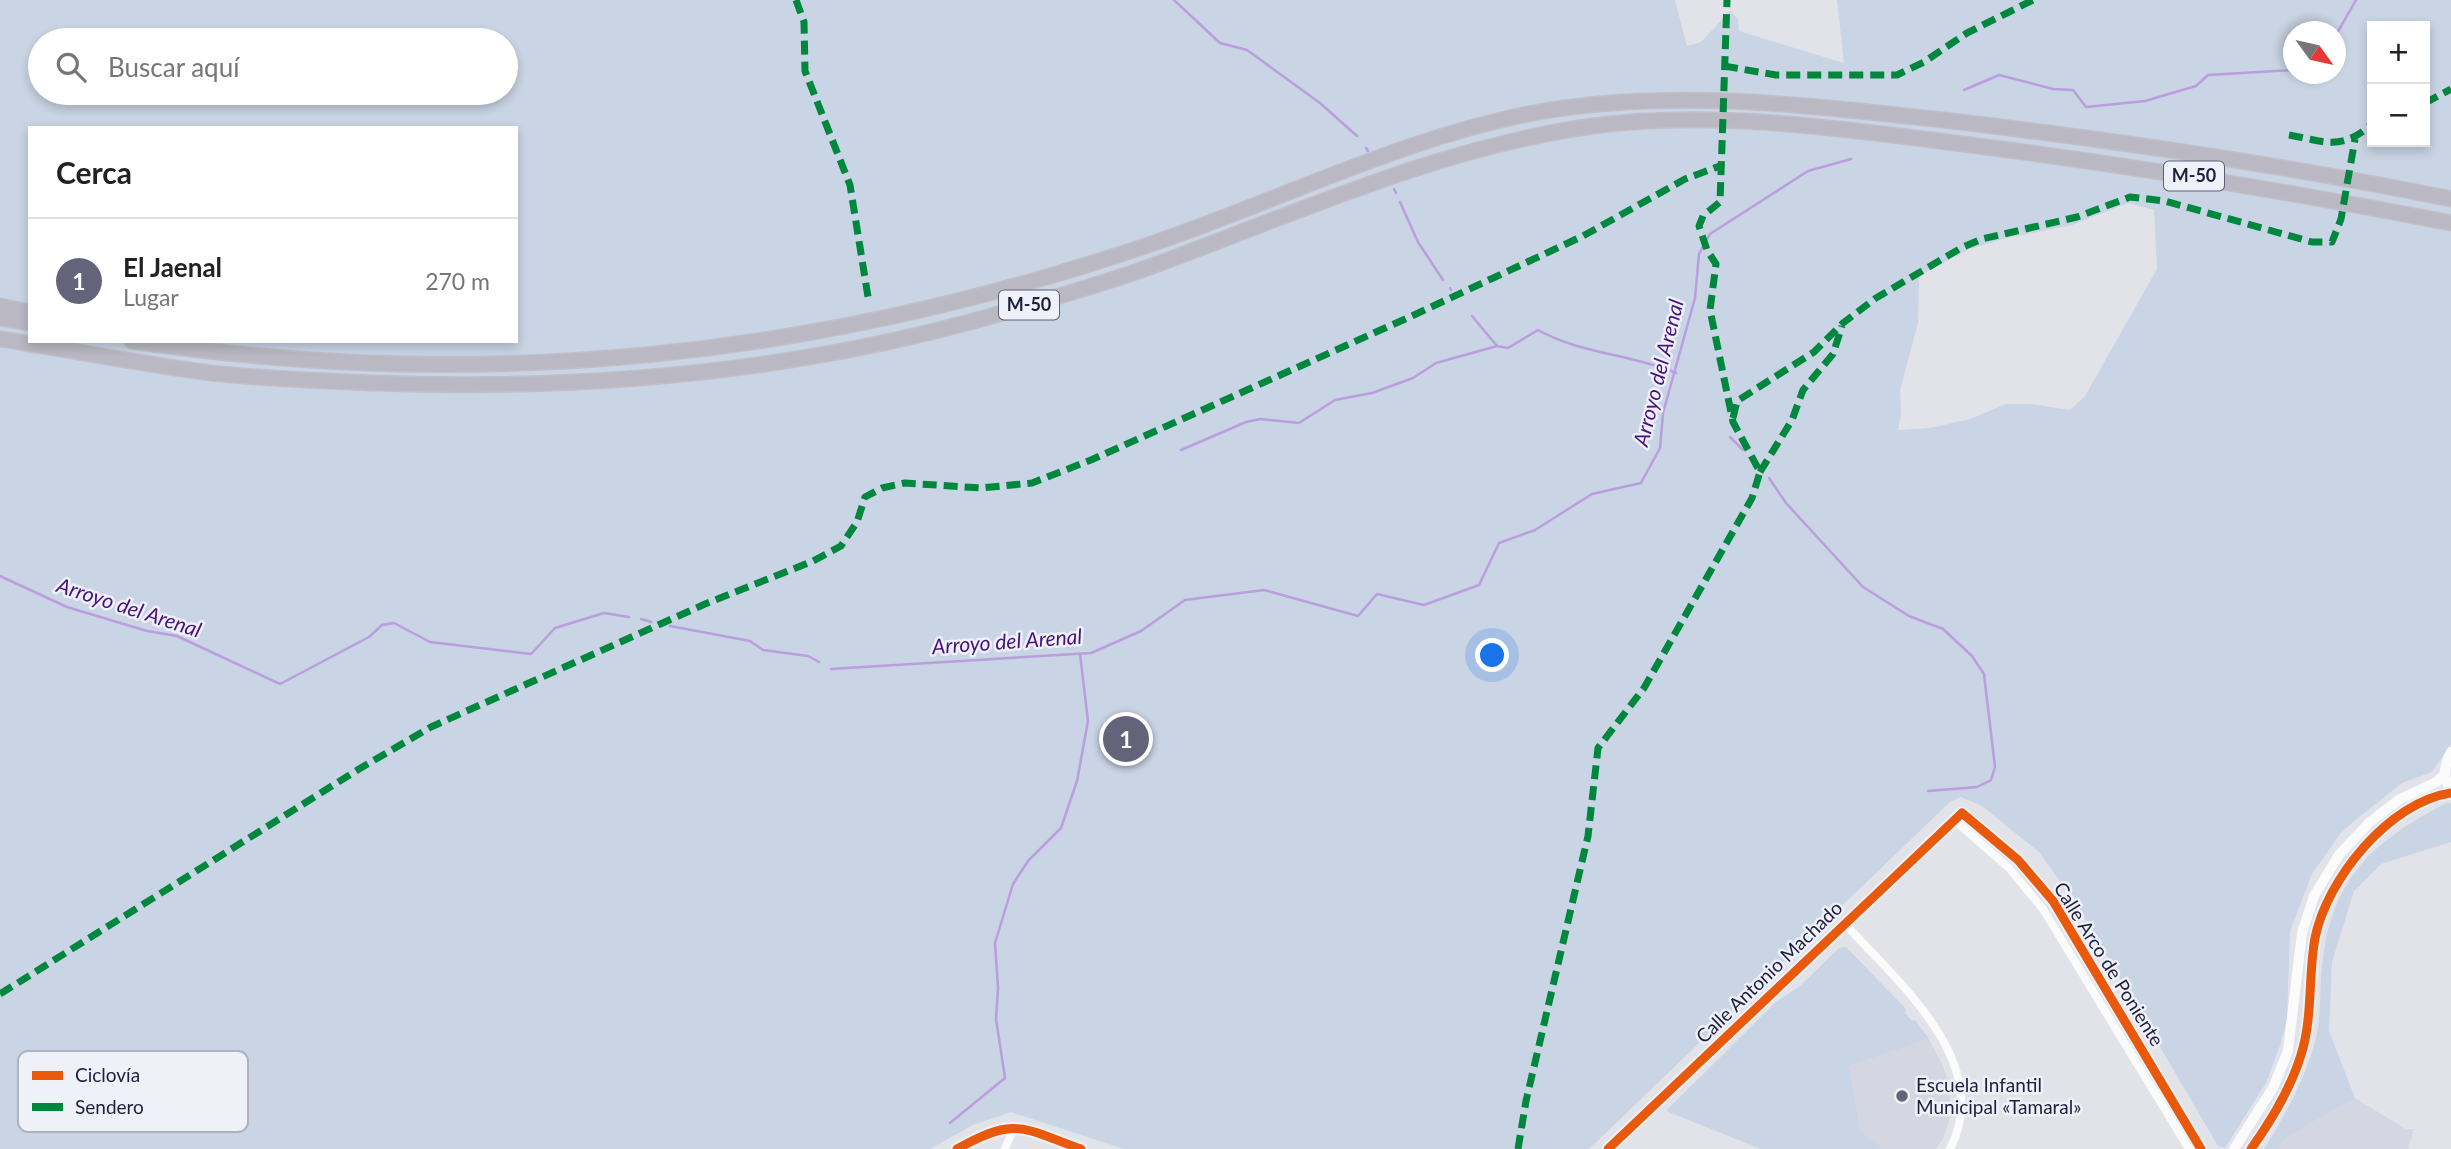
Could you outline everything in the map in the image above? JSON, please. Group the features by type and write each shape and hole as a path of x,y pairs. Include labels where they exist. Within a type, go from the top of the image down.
{"highway":[{"name":"M-50","path":"149,343 266,357 427,366 644,356 754,344 868,323 1011,288 1140,247 1356,166 1476,127 1540,112 1616,102 1713,99 1896,115 2056,133 2368,182 2451,199"},
{"name":"M-50","path":"0,339 213,373 420,384 523,384 649,378 757,366 887,342 1014,310 1156,265 1363,185 1483,147 1597,125 1651,121 1711,120 1882,133 2241,183 2451,223"},
{"path":"2368,182 2451,193"},
{"path":"2383,210 2451,232"},
{"path":"0,306 28,312"},
{"path":"0,318 28,323"},
{"path":"200,343 240,349 266,357"}],"street":[{"path":"2234,1149 2273,1088 2288,1051 2302,933 2314,896 2339,855 2370,822 2400,799 2437,782 2444,775 2451,752"},
{"path":"2251,1149 2286,1092 2301,1056 2309,1019 2315,937 2328,901 2349,864 2378,833 2407,810 2451,792 2444,775"},
{"path":"1953,819 1962,813 1967,814"},
{"path":"1962,827 1961,820 1967,814"},
{"name":"Calle Arco de Poniente","path":"1967,814 2018,860 2053,901 2201,1149"},
{"name":"Calle Arco de Poniente","path":"1953,819 2009,869 2043,909 2189,1149"},
{"name":"Calle Antonio Machado","path":"1608,1149 1953,819"},
{"path":"1844,924 1919,1004 1952,1059 1962,1087 1962,1108 1960,1130 1950,1149"},
{"path":"957,1149 999,1128 1014,1127 1081,1149"},
{"path":"1004,1149 1014,1127"}],"shaded area":[{"path":"0,0 1675,0 1687,46 1701,42 1730,11 1738,19 1739,31 1844,63 1837,0 2451,0 2451,744 2432,772 2402,783 2340,834 2312,874 2290,931 2287,1019 2281,1043 2266,1083 2225,1148 2218,1146 2077,905 2039,852 1982,806 1961,797 1950,802 1589,1149 1124,1149 1011,1112 973,1125 930,1149 0,1149","holes":["2128,203 2154,210 2157,269 2085,396 2070,410 2031,404 2006,404 1970,419 1930,428 1898,430 1901,415 1900,390 1918,323 1919,276 1969,249 2072,225"]},
{"path":"2446,803 2451,803 2451,842 2381,864 2354,891 2332,962 2329,1031 2355,1098 2285,1138 2278,1149 2264,1149 2294,1095 2312,1053 2318,1028 2322,968 2329,929 2348,882 2379,846"},
{"path":"1846,947 1906,1009 1905,1013 1912,1021 1915,1020 1929,1039 1849,1066 1860,1130 1882,1149 1761,1149 1666,1111 1776,1002 1800,986 1839,948"},
{"name":"Escuela Infantil Municipal «Tamaral»","path":"1929,1039 1950,1087 1950,1117 1943,1139 1936,1149 1882,1149 1860,1130 1849,1066"},
{"path":"2355,1098 2406,1129 2414,1129 2408,1149 2278,1149 2285,1138"}],"waterway":[{"path":"1174,0 1220,43 1247,50 1320,103 1357,136"},
{"name":"Arroyo del Arenal","path":"2344,21 2356,0"},
{"name":"Arroyo del Arenal","path":"1964,90 1999,75 2053,89 2073,90 2086,107 2145,101 2196,86 2208,75 2283,71"},
{"name":"Arroyo del Arenal","path":"831,669 1091,653 1141,631 1185,600 1264,590 1358,616 1377,594 1424,605 1479,585 1499,543 1535,530 1592,494 1641,483 1660,448 1663,413 1695,298 1699,254 1710,234 1808,171 1851,159"},
{"path":"1394,189 1396,193"},
{"path":"1400,202 1418,242 1443,280"},
{"path":"1472,316 1497,346 1508,348 1538,330 1571,344 1676,373"},
{"path":"1181,450 1246,422 1260,419 1299,423 1335,400 1372,393 1413,378 1436,363 1497,346"},
{"path":"1730,437 1743,450"},
{"path":"1769,478 1786,503 1863,587 1909,616 1943,629 1972,656 1984,674 1995,767 1991,780 1977,787 1928,791"},
{"name":"Arroyo del Arenal","path":"0,576 67,607 147,631 177,636 280,684 369,637 382,625 394,623 430,642 531,654 555,628 604,613 629,617"},
{"name":"Arroyo del Arenal","path":"641,619 651,622"},
{"name":"Arroyo del Arenal","path":"670,626 750,641 763,650 808,656 819,662"},
{"path":"950,1123 1005,1078 996,1019 998,988 995,943 1013,884 1028,861 1061,828 1077,781 1088,721 1080,654"}],"marked path":[{"path":"796,0 804,22 805,71 850,185 869,303"},
{"path":"1518,1149 1526,1101 1588,836 1598,748 1644,688 1752,498 1760,472 1733,422 1710,310 1716,264 1707,250 1699,226 1703,216 1720,202 1727,0"},
{"path":"1724,66 1776,75 1897,75 1924,62 1967,33 2033,0"},
{"path":"2430,100 2451,89"},
{"path":"2289,135 2333,142 2351,138 2367,128"},
{"path":"1733,418 1737,401 1814,352 1843,323 1876,298 1961,248 1982,239 2077,217 2130,197 2165,201 2312,242 2332,242 2341,219 2355,139"},
{"path":"0,994 359,769 431,727 705,604 813,561 841,546 857,522 865,497 882,488 905,483 981,488 1032,483 1091,460 1414,315 1583,236 1685,179 1720,166"},
{"path":"1760,472 1792,420 1803,390 1833,354 1842,326"}],"cycle path":[{"path":"2251,1149 2280,1104 2301,1055 2309,1012 2315,938 2333,892 2364,847 2384,827 2405,811 2428,799 2451,793"},
{"path":"1608,1149 1962,813 2018,860 2053,901 2201,1149"},
{"path":"957,1149 993,1132 1007,1129 1031,1131 1081,1149"}],"place":[{"name":"El Jaenal","path":"1126,739"},
{"name":"Escuela Infantil Municipal «Tamaral»","path":"1902,1096"}]}
